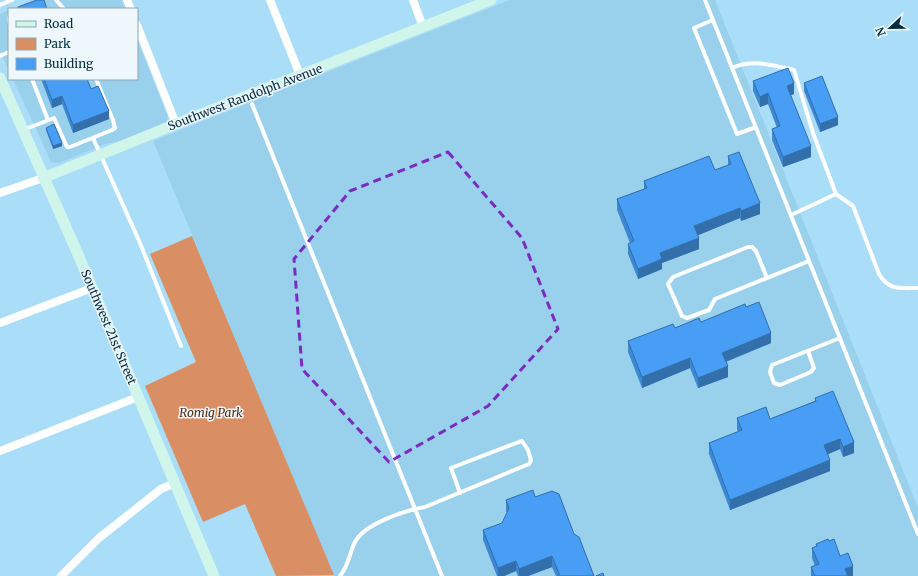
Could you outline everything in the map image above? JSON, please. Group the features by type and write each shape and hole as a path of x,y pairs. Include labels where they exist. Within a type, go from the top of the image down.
{"main road":[{"name":"Southwest Randolph Avenue","path":"43,178 491,0"},
{"name":"Southwest 21st Street","path":"0,78 92,288 214,576"}],"street":[{"path":"270,0 300,76"},
{"path":"413,0 423,27"},
{"path":"138,28 176,124"},
{"name":"Southwest Randolph Avenue","path":"0,193 43,178"},
{"path":"0,323 92,288"},
{"path":"0,451 138,397"},
{"path":"61,576 99,538 161,489 175,483"}],"lane":[{"path":"0,5 12,0"},
{"path":"56,0 63,8"},
{"path":"705,0 918,534"},
{"path":"713,20 694,28 737,134 756,127"},
{"path":"732,68 741,64 755,62 794,70 813,133 836,194 853,206 879,274 884,283 895,288 918,288"},
{"path":"32,80 48,120"},
{"path":"23,130 54,118 67,147 73,147 114,128 113,120 96,80"},
{"path":"252,104 442,576"},
{"path":"93,138 140,243 181,346"},
{"path":"790,215 836,194"},
{"path":"767,278 756,251 752,247 673,277 668,284 682,316 685,319 709,310 715,299 767,278 809,261"},
{"path":"808,351 814,368 813,371 780,385 774,383 770,372 772,365 840,338"},
{"path":"340,576 349,562 355,542 364,531 415,509 425,507 460,493 529,464 531,460 528,450 522,441 451,468 460,493"}],"highlighted area":[{"path":"448,152 522,238 558,329 488,406 389,462 302,369 294,259 350,191"}],"shaded area":[{"path":"33,0 121,0 125,8 13,8"},
{"path":"510,0 715,0 918,508 918,576 334,576 153,141"},
{"path":"8,10 8,69 0,51 0,14"},
{"path":"138,42 168,117 165,125 122,141 105,144 59,163 51,162 13,80 138,80"}],"green space":[{"name":"Romig Park","path":"192,236 334,575 276,576 245,504 203,522 145,386 196,362 150,254"}],"building":[{"path":"37,0 44,0 47,8 18,8"},
{"path":"788,68 794,83 787,86 811,146 783,157 772,129 780,126 768,93 760,97 753,81"},
{"path":"822,76 838,117 820,124 804,83"},
{"path":"44,80 87,80 91,89 98,86 109,111 73,125 62,96 52,100"},
{"path":"54,124 62,143 53,146 46,128"},
{"path":"739,152 760,203 741,211 740,208 694,226 699,238 660,253 662,259 638,269 628,244 634,241 617,199 647,188 644,181 709,156 715,170 731,164 728,156"},
{"path":"759,302 771,333 722,353 728,366 698,378 690,358 642,377 628,341 673,324 675,328 699,318 701,322 745,304 746,307"},
{"path":"833,391 854,442 843,447 840,439 824,445 830,460 730,500 709,443 742,430 737,418 766,407 770,419 816,401 815,398"},
{"path":"533,490 535,497 552,491 559,494 574,534 579,537 594,576 560,576 552,556 519,569 516,561 498,568 483,530 502,523 509,508 506,500"},
{"path":"828,539 829,541 834,539 840,556 848,553 853,566 845,569 848,576 815,576 811,567 819,564 812,548 817,546 816,544"},
{"path":"603,573 604,576 596,576"}]}
